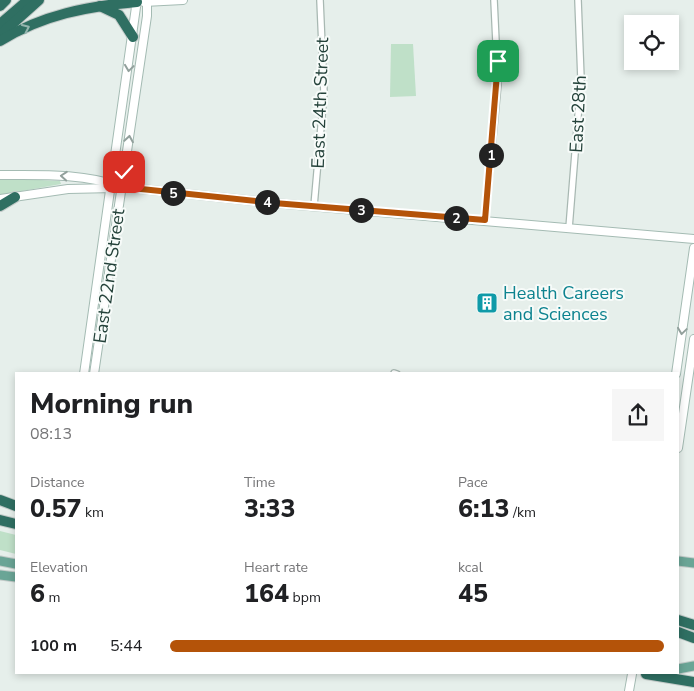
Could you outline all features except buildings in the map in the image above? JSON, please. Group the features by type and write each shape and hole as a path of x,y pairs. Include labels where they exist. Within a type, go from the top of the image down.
{"highway":[{"path":"0,5 6,0"},
{"path":"0,24 28,0"},
{"path":"0,35 39,0"},
{"path":"0,41 48,18 100,6 142,1"},
{"path":"100,6 119,15 133,37"},
{"path":"0,206 15,197"},
{"path":"0,500 15,506"},
{"path":"0,508 15,512"},
{"path":"0,520 15,524"},
{"path":"679,620 694,626"},
{"path":"679,632 694,638"},
{"path":"646,674 694,682"}],"main road":[{"path":"0,561 15,564"},
{"path":"679,561 694,563"},
{"path":"0,575 15,577"},
{"path":"679,669 694,666"}],"street":[{"path":"142,1 183,0"},
{"name":"East 24th Street","path":"314,206 324,93 320,0"},
{"path":"485,220 498,84 494,0"},
{"name":"East 28th","path":"569,228 581,79 578,0"},
{"name":"East 22nd Street","path":"84,372 133,37 142,1"},
{"name":"East 22nd Street","path":"94,372 122,187 142,1"},
{"path":"0,175 65,176 112,186 314,206 694,239"},
{"path":"0,199 68,189 112,186"},
{"path":"676,372 694,248"},
{"path":"679,441 694,339"},
{"path":"629,691 632,674"}],"green space":[{"path":"391,44 413,44 416,96 390,97"},
{"path":"0,178 60,181 61,184 0,195"},
{"path":"0,531 15,535 15,554 0,550"}],"place":[{"name":"Health Careers and Sciences","path":"487,303"}],"route":[{"path":"124,172 122,187 274,203 485,220 498,84 498,61"}]}
